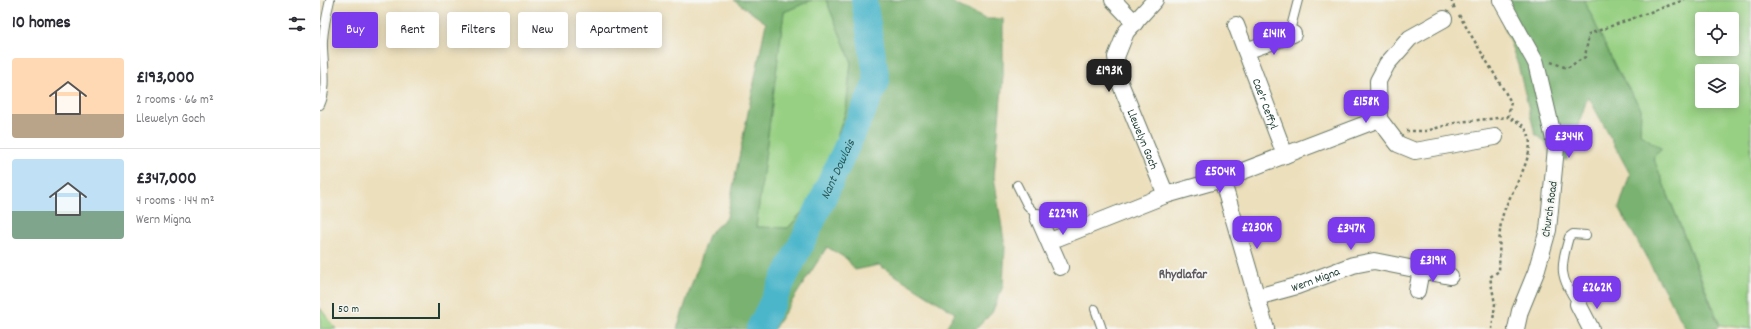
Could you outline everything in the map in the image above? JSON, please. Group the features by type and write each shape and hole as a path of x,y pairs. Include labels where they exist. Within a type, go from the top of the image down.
{"street":[{"path":"1113,0 1135,23"},
{"name":"Llewelyn Goch","path":"1155,0 1126,32 1116,57 1120,83 1166,195"},
{"name":"Church Road","path":"1501,0 1536,63 1556,148 1548,230 1536,272 1520,311 1516,329"},
{"path":"1444,19 1410,38 1387,64 1378,81 1383,124 1398,144 1415,152 1495,137"},
{"name":"Cae'r Ceffyl","path":"1236,25 1285,155"},
{"path":"1246,51 1292,34"},
{"path":"1050,241 1166,195 1222,179 1285,155 1383,124"},
{"path":"1222,179 1266,329"},
{"path":"1038,218 1050,241 1060,267"},
{"name":"Wern Migna","path":"1257,297 1297,286 1353,265 1374,261 1450,276"},
{"path":"1417,291 1421,270"},
{"path":"1578,304 1591,329"}],"lane":[{"path":"320,105 324,80 323,41 330,0"},
{"path":"1292,34 1291,27 1298,0"},
{"path":"1017,185 1027,205 1038,218"},
{"path":"1578,304 1566,287 1563,280 1563,272 1569,237 1573,234 1586,235"},
{"path":"1095,309 1102,329"}],"path":[{"path":"1451,0 1511,102 1508,117"},
{"path":"1532,56 1567,68 1585,57 1589,34 1684,0"},
{"path":"1383,124 1426,131 1458,122 1508,117 1524,126 1530,135 1526,160 1521,176 1502,218 1499,271 1490,277 1495,304 1492,329"}],"green space":[{"path":"734,0 812,0 784,12 756,227 788,228 818,194 846,110 851,61 826,0 951,0 955,4 985,19 1003,19 1003,76 994,177 1005,247 1003,286 992,313 976,329 945,329 955,313 879,265 855,270 847,259 827,247 774,329 677,329 708,235 727,217 766,23"},
{"path":"812,0 826,0 851,61 846,110 818,194 788,228 756,227 784,12"},
{"path":"1495,0 1584,0 1617,70 1641,109 1640,134 1662,149 1653,157 1719,325 1716,329 1686,329 1619,208 1630,174 1588,96 1566,161 1535,134 1518,65"},
{"path":"1584,0 1751,0 1751,329 1720,325 1653,157 1661,149 1640,134 1641,109 1617,70"},
{"path":"320,308 336,329 320,329"}],"waterway":[{"name":"Nant Dowlais","path":"759,329 812,222 877,81 864,0"}],"district":[{"name":"Rhydlafar","path":"1183,273"}]}
